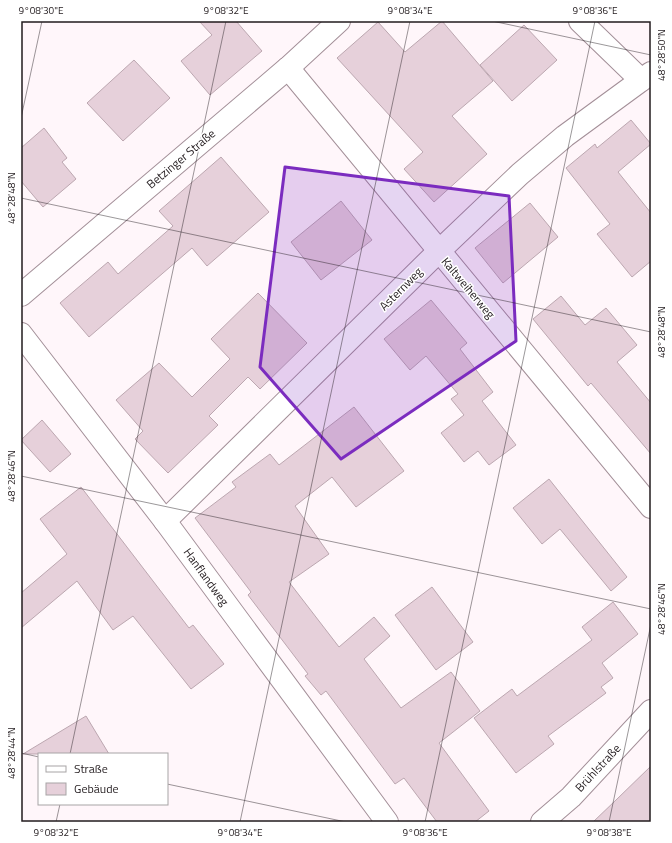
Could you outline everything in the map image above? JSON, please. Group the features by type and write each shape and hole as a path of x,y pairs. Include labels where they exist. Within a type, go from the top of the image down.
{"street":[{"name":"Betzinger Straße","path":"21,295 288,68 339,21"},
{"path":"580,21 646,76"},
{"name":"Kaltweiherweg","path":"288,68 438,252 651,507"},
{"name":"Asternweg","path":"165,521 438,252 526,169 565,136 646,76"},
{"name":"Hanflandweg","path":"21,334 165,521 387,822"},
{"name":"Brühlstraße","path":"542,822 571,797 651,711"}],"highlighted area":[{"path":"285,167 509,196 516,341 341,459 260,367"}],"building":[{"path":"199,21 236,21 262,51 210,95 181,61 212,35"},
{"path":"442,21 493,81 452,116 487,154 434,202 404,169 423,152 337,58 378,22 405,52"},
{"path":"524,25 557,60 512,101 480,65"},
{"path":"134,60 170,98 123,141 87,103"},
{"path":"631,120 651,144 618,172 651,213 651,261 632,277 597,234 610,224 566,168 595,144 597,148"},
{"path":"44,128 67,158 62,162 76,179 43,207 21,181 21,148"},
{"path":"221,157 269,212 207,266 192,248 89,337 60,303 108,262 118,274 173,226 159,211"},
{"path":"341,201 372,240 321,280 291,242"},
{"path":"530,203 558,237 503,283 475,248"},
{"path":"258,293 307,343 260,389 248,377 209,416 218,425 168,473 135,439 143,431 116,400 159,363 192,397 230,359 211,339"},
{"path":"561,296 585,325 606,308 637,345 617,362 651,403 651,454 591,383 588,386 533,319"},
{"path":"431,300 467,343 460,349 493,392 482,401 516,445 489,465 478,451 464,462 441,433 464,415 451,399 458,394 426,356 410,370 384,339"},
{"path":"354,407 404,471 356,507 332,477 295,506 329,554 289,582 339,647 374,617 390,636 364,659 401,708 451,672 480,711 439,743 489,811 475,822 437,822 404,778 395,784 326,691 321,695 305,676 308,674 248,595 251,592 195,518 236,487 232,482 270,454 279,465"},
{"path":"42,420 71,454 50,472 21,440"},
{"path":"549,479 627,577 611,591 560,529 542,544 513,508"},
{"path":"81,487 189,628 193,625 224,664 191,689 133,616 113,630 77,581 21,628 21,593 67,554 40,519"},
{"path":"432,587 473,642 436,670 395,615"},
{"path":"613,602 638,634 602,663 613,678 601,687 606,693 548,736 554,744 516,773 474,718 512,689 517,696 592,640 582,627"},
{"path":"86,716 108,753 38,753 23,754"},
{"path":"651,766 651,822 593,822 616,800"}]}
